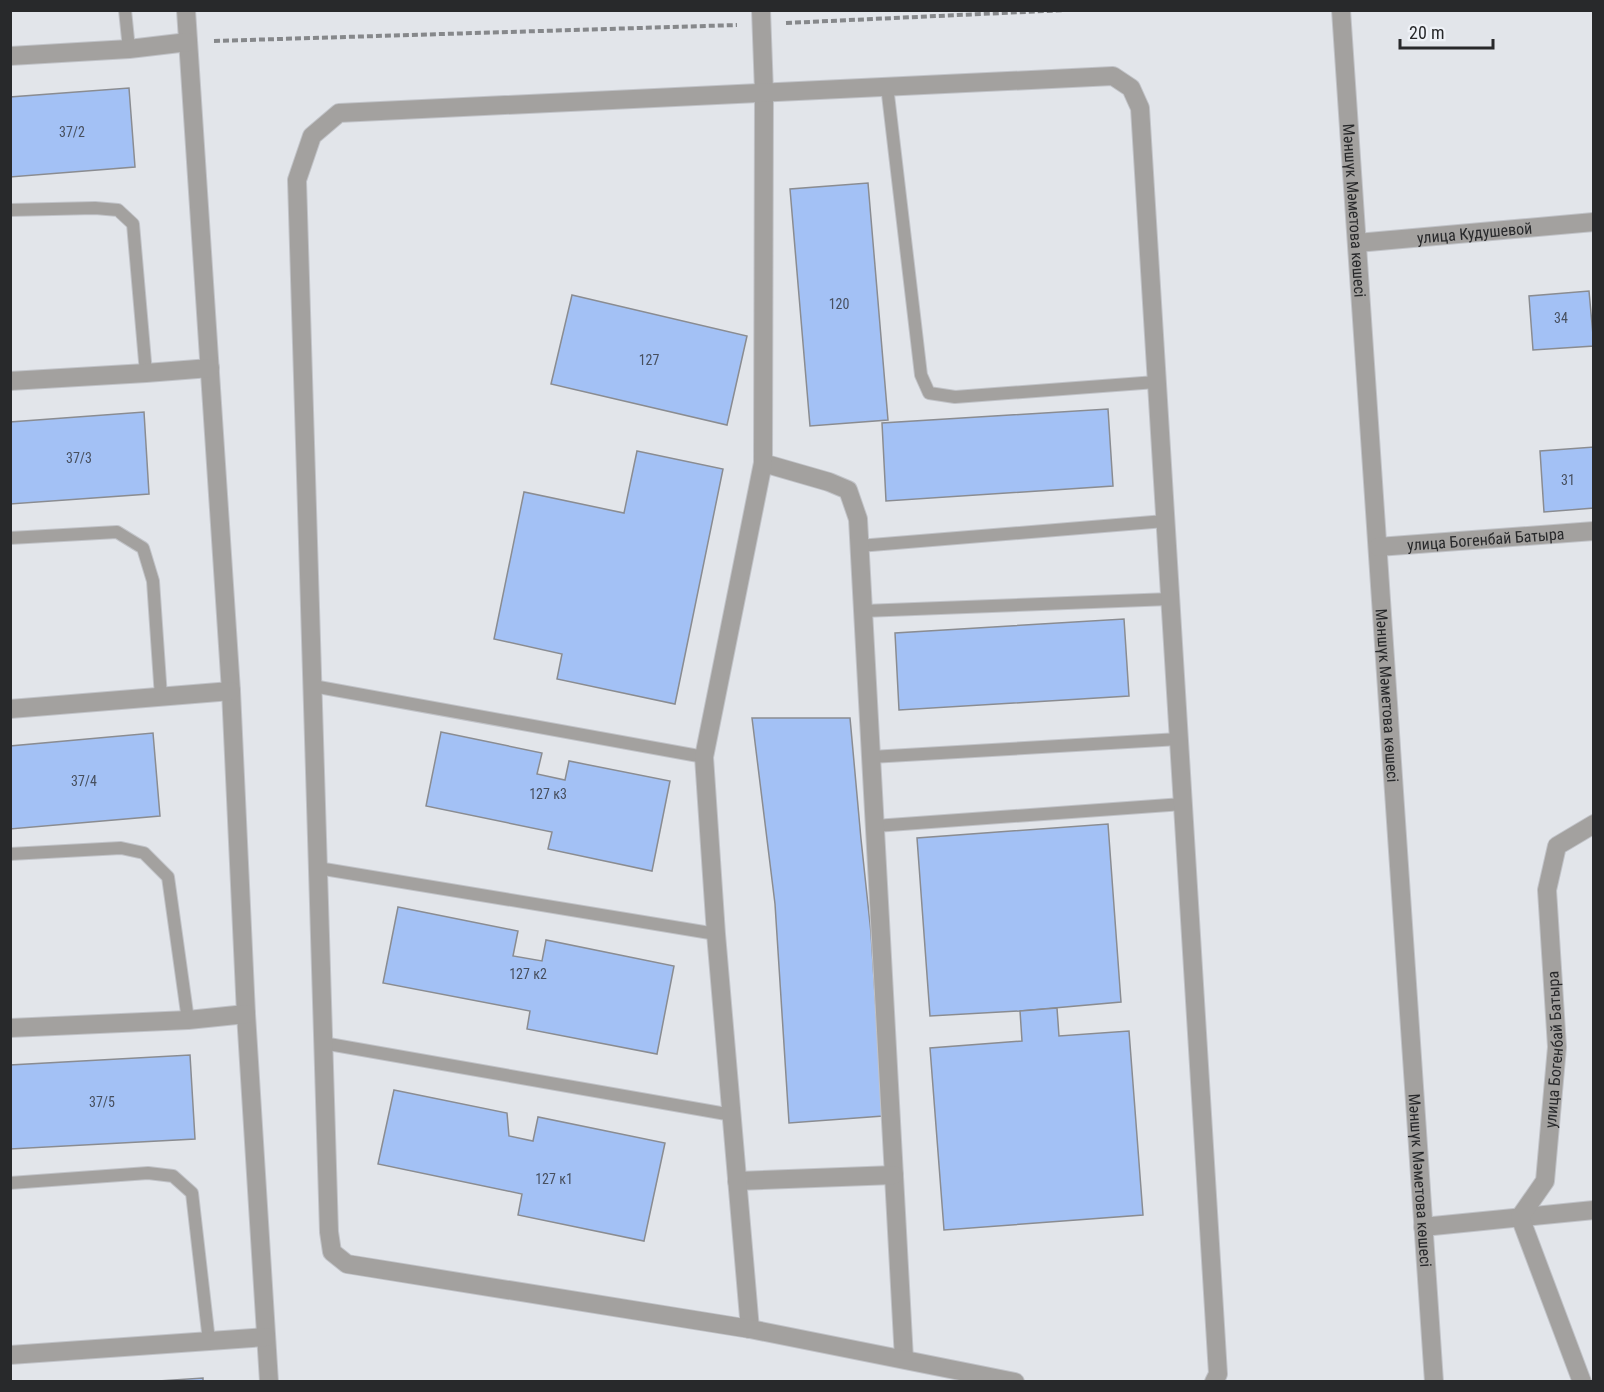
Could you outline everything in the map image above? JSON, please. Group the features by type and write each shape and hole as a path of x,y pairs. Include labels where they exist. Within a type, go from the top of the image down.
{"street":[{"path":"186,10 231,691 246,1014 269,1382"},
{"name":"Мәншүк Мәметова көшесі","path":"1341,10 1434,1382"},
{"path":"750,1329 716,934 704,757 763,463 764,92 761,17"},
{"path":"10,56 129,49 188,42"},
{"path":"1015,1382 750,1329 347,1264 332,1252 329,1232 297,180 312,136 339,113 1113,76 1131,88 1140,108 1218,1374 1214,1382"},
{"name":"улица Кудушевой","path":"1357,243 1593,222"},
{"path":"10,381 210,368"},
{"path":"763,463 829,482 848,490 858,519 904,1359"},
{"name":"улица Богенбай Батыра","path":"1378,547 1593,531"},
{"path":"10,709 231,691"},
{"name":"улица Богенбай Батыра","path":"1520,1217 1545,1181 1557,1047 1547,890 1557,846 1593,824"},
{"path":"10,1029 188,1020 246,1014"},
{"path":"737,1181 894,1175"},
{"path":"1424,1227 1593,1210"},
{"path":"1520,1217 1582,1382"},
{"path":"10,1355 266,1337"}],"lane":[{"path":"125,10 129,49"},
{"path":"887,86 921,375 929,393 955,397 1156,382"},
{"path":"10,210 95,208 118,210 133,224 146,373"},
{"path":"859,546 1165,521"},
{"path":"10,538 117,532 143,548 153,581 160,697"},
{"path":"863,610 1170,599"},
{"path":"313,686 704,757"},
{"path":"871,757 1179,740"},
{"path":"875,826 1183,804"},
{"path":"10,854 121,848 144,853 168,876 188,1020"},
{"path":"318,868 716,934"},
{"path":"323,1043 732,1115"},
{"path":"10,1183 148,1173 173,1176 192,1193 209,1341"}],"path":[{"path":"188,42 761,17 1067,10"}],"building":[{"path":"129,88 135,167 10,177 10,97"},
{"path":"868,183 888,420 810,426 790,189"},
{"path":"1589,291 1594,346 1533,350 1529,296"},
{"path":"572,295 747,336 727,425 551,384"},
{"path":"1108,409 1113,486 886,501 882,423"},
{"path":"144,412 149,494 10,504 10,422"},
{"path":"1594,447 1594,508 1544,512 1540,451"},
{"path":"637,451 723,469 675,704 557,679 562,654 494,639 524,492 624,513"},
{"path":"1124,619 1129,696 899,710 895,633"},
{"path":"752,718 850,718 871,933 883,1116 789,1123 775,904"},
{"path":"441,732 542,753 537,774 565,780 569,761 670,781 652,871 548,849 552,832 426,806"},
{"path":"153,733 160,816 10,829 10,746"},
{"path":"1108,824 1121,1002 930,1016 917,838"},
{"path":"398,907 518,931 513,956 542,961 546,940 674,966 657,1054 527,1029 530,1011 383,983"},
{"path":"1057,1008 1059,1036 1129,1031 1143,1215 944,1230 930,1048 1022,1041 1020,1011"},
{"path":"190,1055 195,1139 10,1149 10,1065"},
{"path":"394,1090 507,1113 509,1136 533,1141 538,1117 665,1143 644,1241 518,1215 522,1194 378,1164"},
{"path":"203,1378 203,1382 143,1382"}]}
